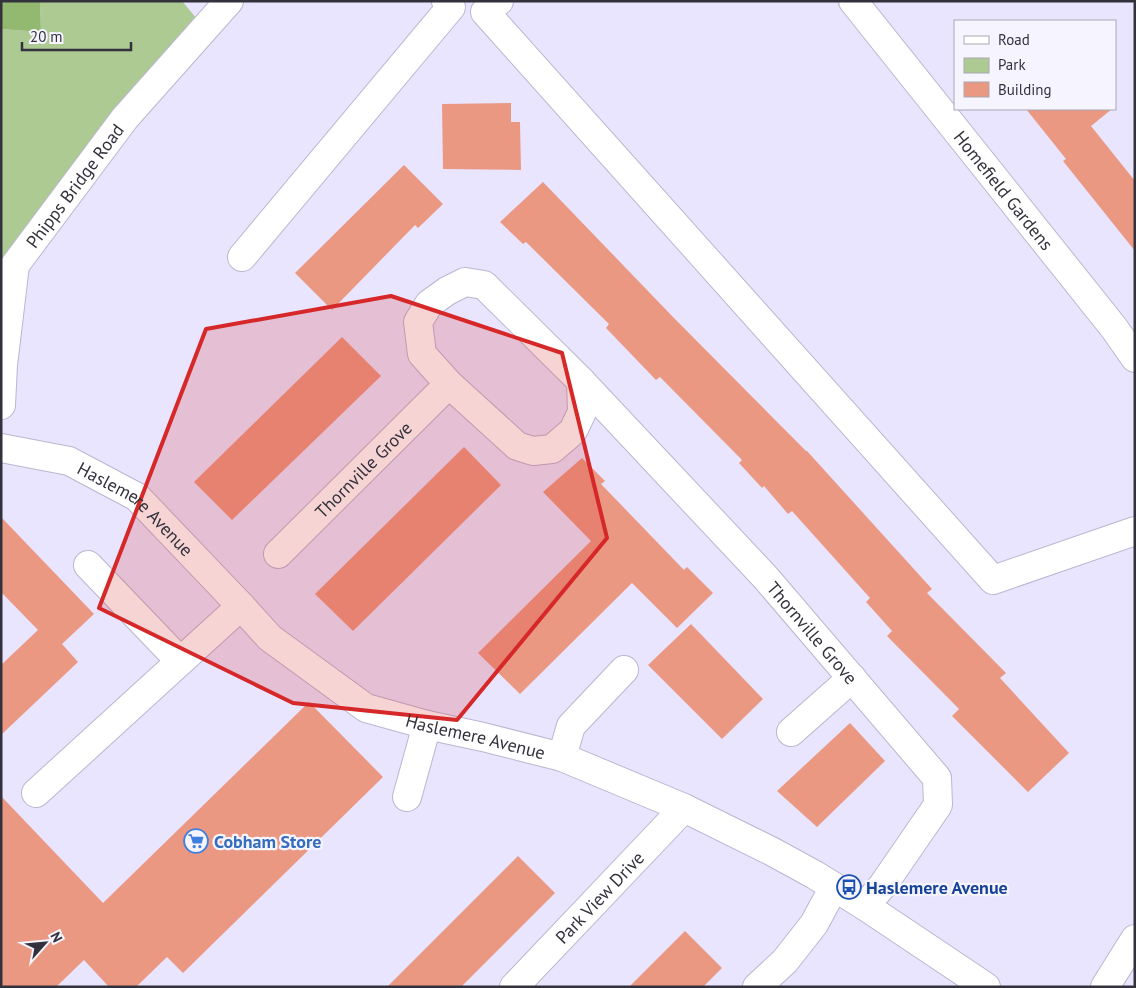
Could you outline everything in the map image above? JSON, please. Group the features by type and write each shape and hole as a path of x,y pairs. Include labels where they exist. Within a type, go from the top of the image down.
{"street":[{"name":"Phipps Bridge Road","path":"1,405 3,365 15,265 125,118 229,1"},
{"path":"242,256 452,7 446,1"},
{"path":"499,1 485,12 993,580 1135,531"},
{"name":"Homefield Gardens","path":"854,1 1114,328 1135,358"},
{"name":"Thornville Grove","path":"580,381 582,412 573,431 552,450 532,451 517,446 449,384 422,354 418,322 429,304 447,291 465,282 484,285 580,381 766,578 937,778 938,804 884,885 865,906"},
{"name":"Thornville Grove","path":"278,554 449,384"},
{"name":"Haslemere Avenue","path":"1,448 69,461 137,497 270,638 366,708 562,757 684,808 771,850 834,887 986,987"},
{"path":"88,565 180,661"},
{"path":"36,793 241,606"},
{"path":"562,757 571,726 624,670"},
{"path":"791,732 852,678"},
{"path":"407,797 427,724"},
{"name":"Park View Drive","path":"514,987 684,808"},
{"path":"758,987 785,961 814,924 834,887"},
{"path":"1105,987 1135,939"}],"highlighted area":[{"path":"391,296 562,353 607,538 457,720 293,703 99,608 206,329"}],"green space":[{"path":"1,1 40,1 41,32 1,29"},
{"path":"40,1 182,1 197,19 1,269 1,29 41,32"}],"building":[{"path":"511,103 511,122 520,122 521,170 443,169 442,104"},
{"path":"1027,110 1111,110 1091,126 1135,181 1135,251 1063,161 1066,159"},
{"path":"404,165 443,204 418,228 415,225 332,310 295,273"},
{"path":"543,182 673,317 807,451 932,589 927,593 1006,673 1000,678 1069,753 1028,792 952,716 959,709 887,636 892,631 866,602 870,598 792,511 788,514 764,486 762,488 739,463 742,460 660,377 656,380 606,328 609,324 526,242 523,244 500,222"},
{"path":"342,337 381,376 232,520 194,482"},
{"path":"464,447 501,485 353,631 315,594"},
{"path":"582,458 605,481 601,484 684,570 687,567 713,593 677,628 632,583 520,694 478,653 591,541 543,492"},
{"path":"1,517 94,614 62,644 78,662 1,735 1,665 38,630 1,592"},
{"path":"691,624 763,699 722,739 648,665"},
{"path":"309,702 383,777 183,973 167,957 136,987 109,987 84,960 56,987 1,987 1,796 103,903"},
{"path":"850,723 885,761 817,827 777,791"},
{"path":"518,856 555,893 461,987 387,987"},
{"path":"685,931 722,968 703,987 629,987"}],"place":[{"name":"Cobham Store","path":"196,841"},
{"name":"Haslemere Avenue","path":"849,887"}]}
